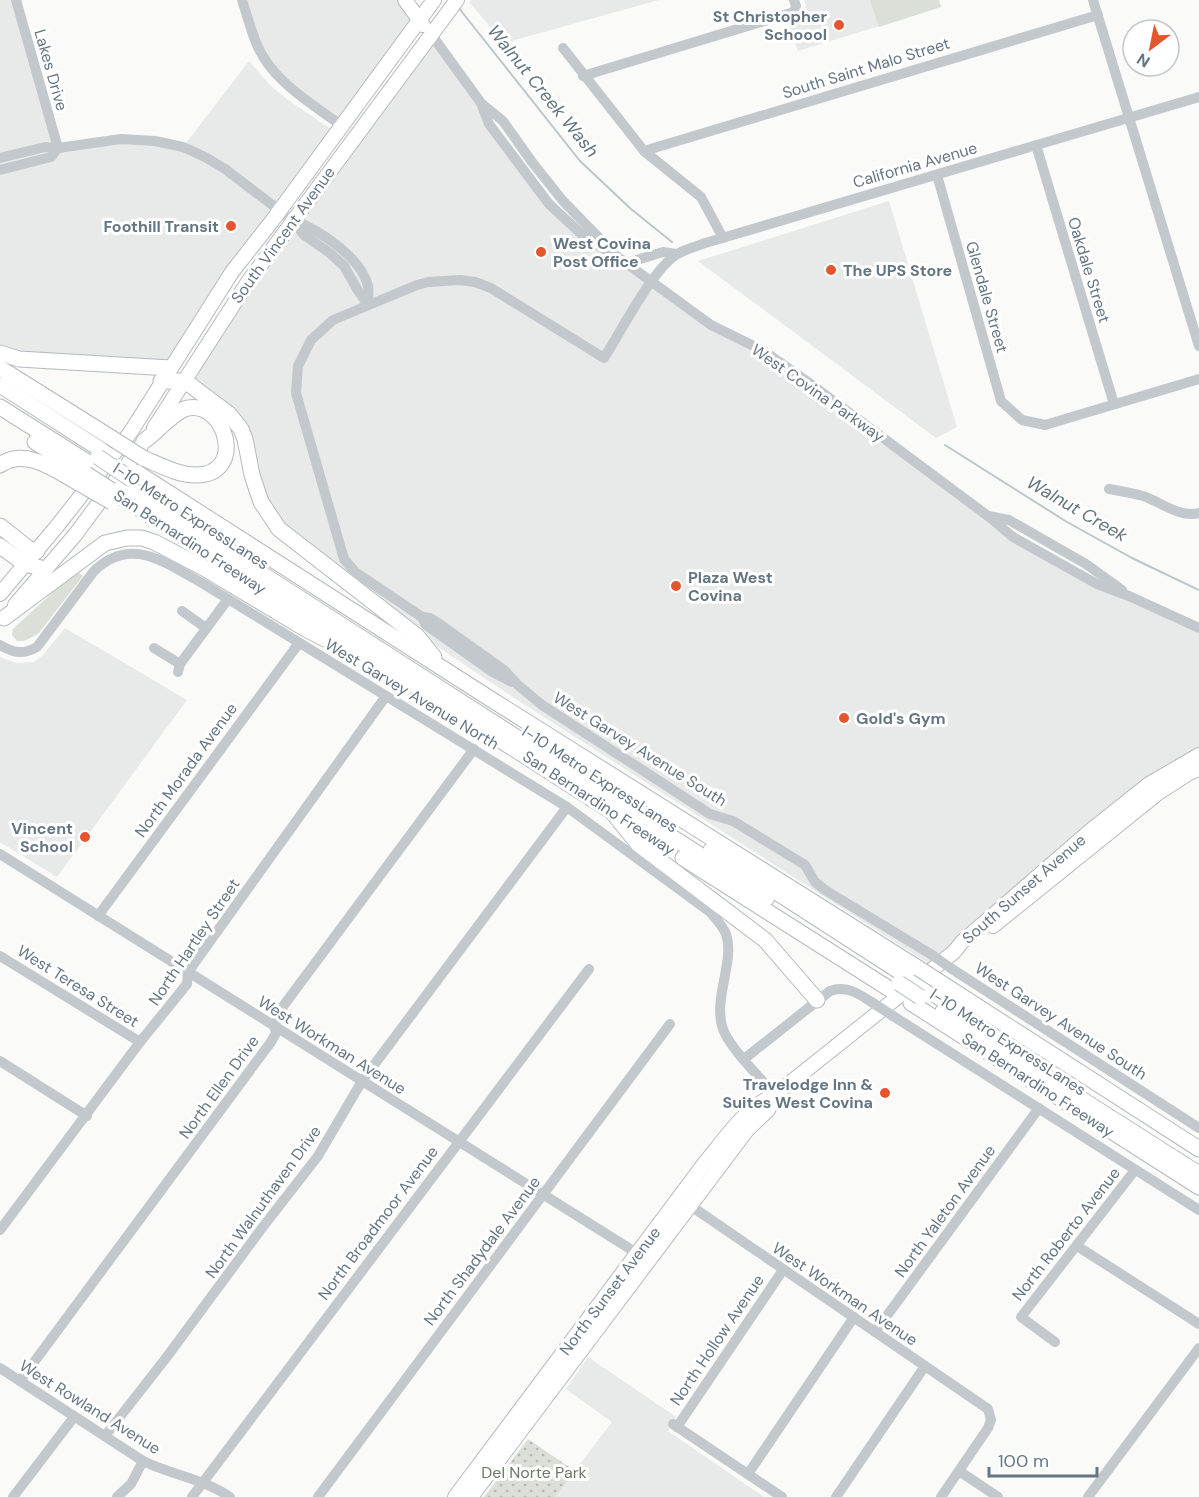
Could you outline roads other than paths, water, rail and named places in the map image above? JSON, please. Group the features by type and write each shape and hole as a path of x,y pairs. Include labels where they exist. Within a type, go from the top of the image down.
{"highway":[{"path":"0,353 19,359 166,374 185,381 220,406 241,429 248,446 256,490 266,512 279,529 417,636 446,670"},
{"path":"0,368 96,462 124,485"},
{"name":"San Bernardino Freeway","path":"0,385 124,485 181,545 209,555 613,812 1199,1149"},
{"name":"I-10 Metro ExpressLanes","path":"0,395 96,462"},
{"path":"0,465 12,459 22,458 96,462 143,458 195,475 205,474 219,465 227,449 227,439 219,422 195,407 182,410 144,441"},
{"name":"I-10 Metro ExpressLanes","path":"0,408 96,462"},
{"name":"San Bernardino Freeway","path":"0,419 96,462"},
{"name":"San Bernardino Freeway","path":"124,485 446,670 914,986 1199,1187"},
{"name":"I-10 Metro ExpressLanes","path":"124,485 1199,1164"},
{"path":"0,526 29,549 37,551"},
{"path":"2,620 105,543 127,538 142,538 202,567 304,628 390,670"},
{"path":"0,546 25,564 45,569"},
{"path":"613,812 638,844 765,940 817,1000"},
{"name":"I-10 Metro ExpressLanes","path":"914,986 1199,1174"}],"main road":[{"name":"West Covina Parkway","path":"405,0 431,34"},
{"name":"South Vincent Avenue","path":"0,594 37,551 96,462 130,433 232,272 280,211 434,0"},
{"name":"South Vincent Avenue","path":"2,620 45,569 124,485 144,441 185,381 220,322 292,220 457,0"},
{"name":"South Sunset Avenue","path":"954,952 962,942 1090,831 1157,778 1199,755"},
{"name":"South Sunset Avenue","path":"954,952 967,947 1158,793 1199,769"},
{"name":"North Sunset Avenue","path":"471,1497 684,1202 739,1121 762,1101 776,1095 954,952"},
{"name":"North Sunset Avenue","path":"455,1497 643,1257"}],"street":[{"name":"Lakes Drive","path":"16,0 58,148"},
{"path":"242,0 256,44 276,74 290,88 342,126"},
{"path":"583,76 794,12 796,6 794,0"},
{"path":"1093,0 1199,346"},
{"name":"South Saint Malo Street","path":"644,151 1098,15"},
{"name":"West Covina Parkway","path":"431,34 482,103 489,124 549,204 588,240 627,263 711,325 764,351 988,516 1003,530 1097,584 1199,628"},
{"path":"563,48 644,151 701,197 723,238"},
{"name":"California Avenue","path":"368,305 428,282 460,280 475,282 496,290 604,358 652,282 664,265 676,254 723,238 1199,97"},
{"path":"0,158 45,147 58,148 114,139 155,141 183,147 212,161 292,220 304,236 330,253 344,266 368,305"},
{"name":"Oakdale Street","path":"1036,146 1114,404"},
{"path":"0,170 51,157 58,148"},
{"name":"Glendale Street","path":"937,175 1001,401 1022,420 1045,425 1114,404"},
{"path":"627,263 663,252 676,254"},
{"name":"West Garvey Avenue South","path":"368,305 333,320 311,340 298,366 296,393 344,559 355,572 422,617 426,625 491,671 518,685 542,705 709,813 733,821 805,865 815,882 825,890 1199,1128"},
{"path":"1114,404 1199,379"},
{"path":"1109,489 1144,496 1169,509 1199,513"},
{"name":"West Covina Parkway","path":"988,516 1009,520 1086,564 1129,596"},
{"path":"1023,542 1027,538 1074,565 1086,564"},
{"name":"West Garvey Avenue North","path":"0,645 20,653 37,647 94,571 105,560 118,554 131,552 148,555 228,599 567,807 710,912 726,934 728,949 721,988 722,1027 730,1042 776,1095"},
{"path":"1097,584 1107,583 1120,589"},
{"path":"154,648 179,668 228,599"},
{"path":"182,611 206,628"},
{"name":"North Morada Avenue","path":"98,916 299,642"},
{"name":"North Hartley Street","path":"0,1230 140,1042 187,984 188,972 386,696"},
{"name":"North Ellen Drive","path":"20,1381 271,1042 276,1033 274,1026 284,1005 474,749"},
{"name":"North Walnuthaven Drive","path":"105,1436 318,1156 362,1081 567,807"},
{"name":"West Workman Avenue","path":"0,854 643,1257"},
{"name":"West Teresa Street","path":"0,956 140,1042"},
{"name":"North Broadmoor Avenue","path":"192,1497 589,969"},
{"path":"744,1059 817,1000 830,991 844,988 873,1003 1199,1210"},
{"name":"North Shadydale Avenue","path":"318,1497 670,1024"},
{"path":"0,1061 87,1116"},
{"name":"North Yaleton Avenue","path":"875,1332 1039,1108"},
{"name":"North Roberto Avenue","path":"1055,1342 1021,1317 1135,1170"},
{"name":"West Workman Avenue","path":"684,1202 988,1409 991,1416 988,1428 959,1471"},
{"path":"1077,1245 1199,1324"},
{"name":"North Hollow Avenue","path":"748,1474 675,1425 783,1270"},
{"path":"782,1497 748,1474 854,1317"},
{"path":"1088,1497 1199,1348"},
{"path":"836,1497 925,1366"},
{"name":"West Rowland Avenue","path":"0,1368 144,1461 164,1471 204,1482 230,1497"},
{"path":"13,1497 74,1417"},
{"path":"117,1497 130,1484 144,1461"},
{"path":"941,1497 959,1471 998,1497"}],"waterway":[{"name":"Walnut Creek Wash","path":"458,7 580,161 631,209 672,242"},
{"name":"Walnut Creek","path":"945,445 1067,522 1132,558 1199,590"}],"place":[{"name":"St Christopher Schoool","path":"839,25"},
{"name":"Foothill Transit","path":"231,226"},
{"name":"West Covina Post Office","path":"541,252"},
{"name":"The UPS Store","path":"831,270"},
{"name":"Plaza West Covina","path":"676,586"},
{"name":"Gold's Gym","path":"844,718"},
{"name":"Vincent School","path":"85,837"},
{"name":"Travelodge Inn & Suites West Covina","path":"885,1093"}],"park label":[{"name":"Del Norte Park","path":"534,1472"}]}
